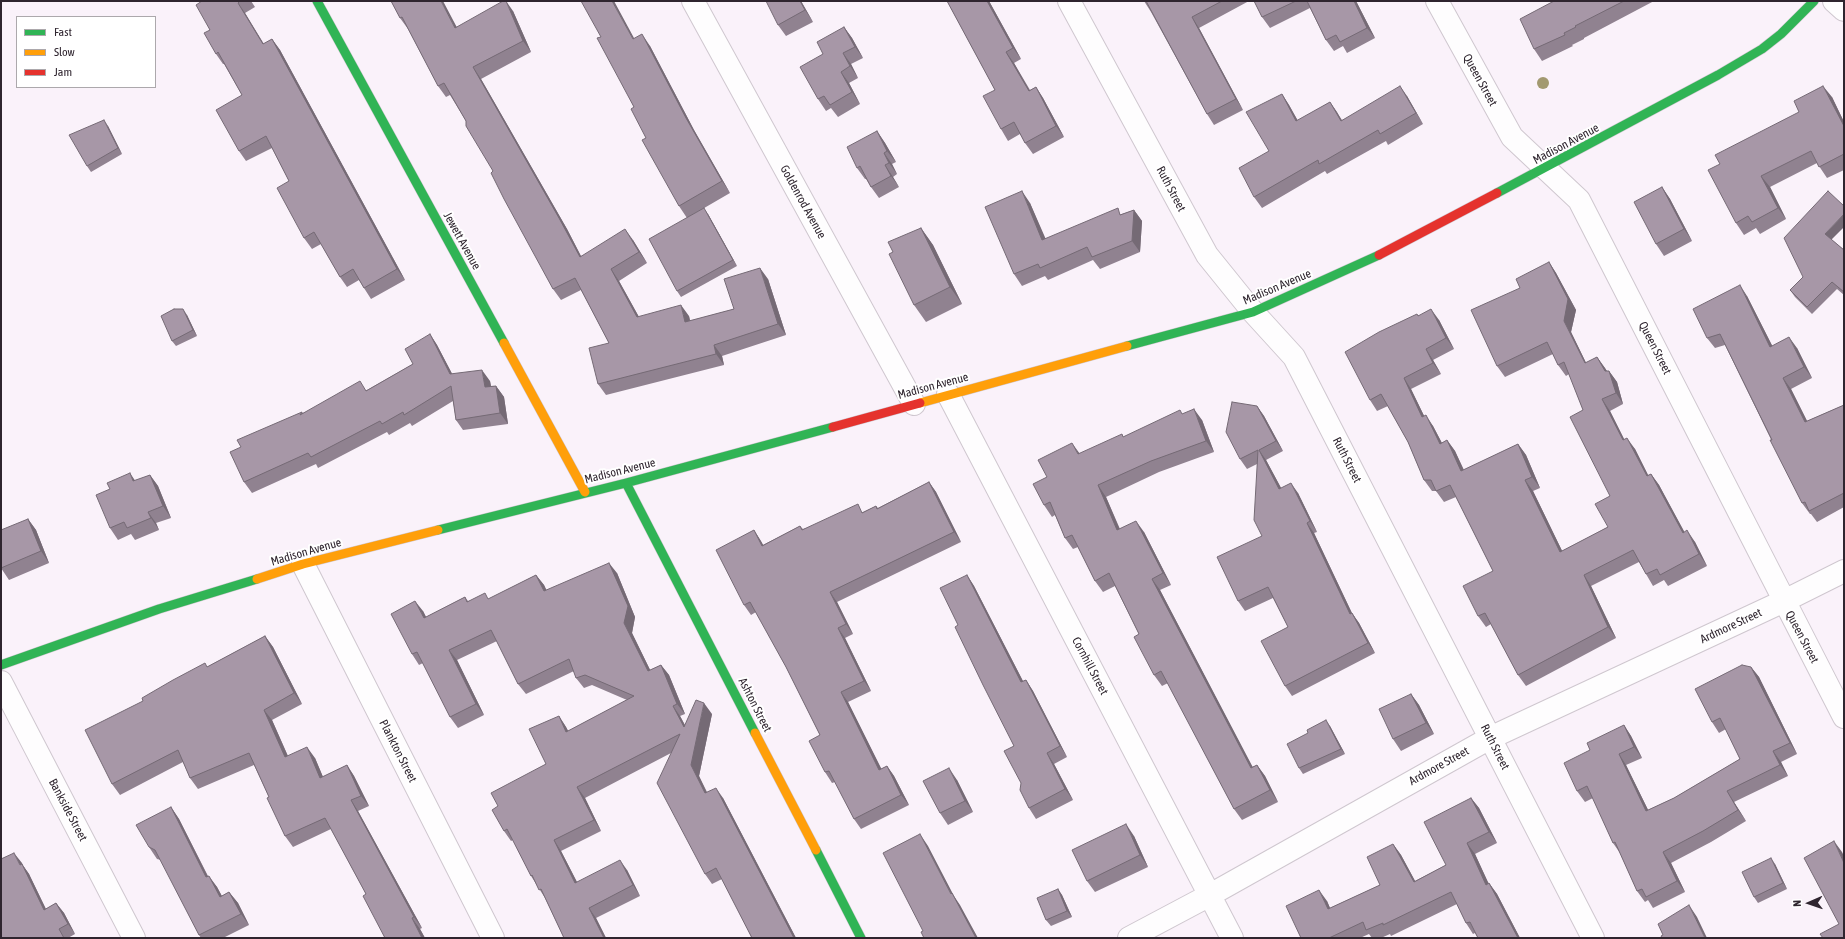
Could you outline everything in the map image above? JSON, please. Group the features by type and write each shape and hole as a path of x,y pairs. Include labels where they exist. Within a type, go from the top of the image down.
{"main road":[{"name":"Jewett Avenue","path":"317,1 586,492"},
{"name":"Madison Avenue","path":"1,665 159,609 303,564 626,483 1253,312 1386,252 1546,169 1762,49 1782,34 1814,1"},
{"name":"Ashton Street","path":"626,483 861,938"}],"street":[{"name":"Goldenrod Avenue","path":"693,1 914,404"},
{"name":"Ruth Street","path":"1069,1 1207,255 1253,312 1294,357 1593,938"},
{"name":"Queen Street","path":"1437,1 1512,137 1579,200 1844,717"},
{"path":"1834,1 1844,10"},
{"name":"Cornhill Street","path":"948,394 1232,938"},
{"name":"Plankton Street","path":"303,564 493,938"},
{"name":"Ardmore Street","path":"1129,938 1210,895 1490,738 1784,602 1844,571"},
{"name":"Bankside Street","path":"1,682 134,938"}],"building":[{"path":"202,1 240,1 238,3 263,44 272,39 397,269 364,288 353,269 340,277 314,232 304,238 277,188 289,181 266,136 239,151 216,110 242,95 218,52 216,54 204,33 210,30 196,5"},
{"path":"391,1 441,1 455,28 503,1 506,1 523,41 473,67 580,257 625,229 639,252 611,269 637,317 681,305 685,322 734,309 724,279 760,268 778,324 714,345 716,354 598,384 589,348 609,343 575,278 553,289 504,199 491,173 493,171 466,126 466,121 444,83 438,86 402,17 400,18"},
{"path":"581,1 612,1 633,39 642,34 686,118 722,181 679,206 642,140 646,138 631,109 634,107 597,38 601,37"},
{"path":"766,1 800,1 805,10 778,25"},
{"path":"947,1 987,1 1013,48 1006,52 1029,91 1036,87 1056,126 1025,143 1014,122 1001,129 983,96 995,90"},
{"path":"1146,1 1222,1 1192,17 1236,99 1207,114"},
{"path":"1254,1 1296,1 1262,17"},
{"path":"1307,1 1354,1 1367,28 1340,42 1336,35 1326,40"},
{"path":"1554,1 1624,1 1575,26 1576,27 1564,33 1565,35 1534,49 1520,19"},
{"path":"844,27 855,47 843,53 850,66 841,72 852,92 830,105 824,96 818,99 800,67 823,54 817,42"},
{"path":"1400,86 1416,113 1380,134 1378,130 1319,164 1318,160 1254,197 1239,168 1269,151 1246,112 1282,94 1296,121 1330,102 1341,121"},
{"path":"1823,86 1844,126 1844,154 1819,167 1811,151 1761,176 1778,208 1752,222 1748,216 1736,223 1708,170 1720,164 1715,155 1799,112 1794,101"},
{"path":"104,120 118,148 87,166 69,135"},
{"path":"877,131 887,151 884,153 889,163 885,165 891,176 871,187 860,166 857,168 847,147"},
{"path":"1662,187 1684,229 1656,244 1634,202"},
{"path":"1022,191 1042,240 1118,208 1120,215 1134,210 1132,241 1092,257 1087,247 1040,268 1038,264 1014,274 985,207"},
{"path":"1828,191 1844,206 1844,214 1825,234 1844,250 1844,292 1832,282 1807,307 1790,290 1803,277 1784,238"},
{"path":"704,208 733,260 677,291 649,239"},
{"path":"921,228 950,287 914,305 889,254 893,252 888,242"},
{"path":"1549,262 1568,299 1564,321 1585,363 1597,357 1605,371 1609,371 1616,393 1602,399 1623,440 1627,438 1647,476 1651,474 1683,533 1687,530 1699,554 1660,575 1657,569 1646,574 1633,550 1584,575 1608,627 1518,675 1485,613 1478,616 1463,586 1493,571 1450,485 1436,491 1431,480 1424,480 1408,442 1381,394 1370,400 1345,352 1379,332 1431,309 1446,338 1426,349 1433,363 1404,378 1422,417 1426,415 1440,444 1447,440 1461,471 1518,444 1532,477 1525,480 1560,552 1608,527 1595,504 1610,496 1570,417 1583,410 1564,362 1558,365 1547,342 1497,366 1471,310 1520,288 1516,279"},
{"path":"1740,285 1770,347 1789,337 1804,367 1783,378 1805,422 1844,405 1844,493 1809,511 1805,502 1802,503 1770,440 1772,440 1720,334 1707,338 1693,309"},
{"path":"174,309 183,309 193,330 172,341 161,316"},
{"path":"430,334 450,374 482,370 485,387 496,386 500,413 456,420 451,386 404,415 403,412 382,424 380,421 311,457 308,453 244,482 230,452 241,447 237,440 302,412 300,415 360,381 366,391 413,364 405,349"},
{"path":"1232,402 1257,406 1276,441 1259,450 1279,489 1291,483 1310,521 1307,523 1350,614 1352,613 1368,643 1285,686 1261,641 1288,627 1268,587 1238,601 1217,557 1262,536 1254,520 1258,450 1240,459 1226,432"},
{"path":"1194,409 1206,441 1151,461 1098,485 1117,530 1136,521 1163,573 1152,579 1251,768 1257,765 1270,790 1234,809 1161,671 1154,675 1134,637 1139,634 1109,573 1095,581 1072,535 1065,538 1050,502 1044,505 1033,484 1047,477 1038,460 1072,443 1078,454 1122,434 1123,437 1180,410 1182,414"},
{"path":"130,473 133,481 150,475 163,506 148,512 151,518 127,528 124,522 110,528 96,495 110,489 107,483"},
{"path":"929,482 954,532 830,592 846,624 838,628 864,681 841,692 879,770 887,766 901,795 854,819 829,771 825,772 809,741 820,735 786,667 750,602 744,605 716,550 754,530 762,546 800,526 802,530 858,504 862,513 876,506 877,509"},
{"path":"28,519 41,551 1,568 1,530"},
{"path":"609,563 628,606 624,623 648,671 661,665 677,704 673,706 684,727 696,700 704,703 691,765 705,793 716,788 794,938 752,938 716,868 705,874 657,783 680,734 577,787 594,820 554,840 575,883 620,860 633,885 589,908 604,938 564,938 541,889 539,890 532,875 531,876 507,829 504,831 492,810 498,806 491,793 546,764 529,729 559,716 566,732 634,696 585,675 576,678 569,659 518,684 491,630 449,650 476,704 450,717 417,652 412,654 391,614 415,601 424,618 465,597 467,602 485,593 488,599 536,575 544,591"},
{"path":"967,575 1021,682 1026,680 1060,746 1047,753 1065,789 1029,808 1020,790 1021,783 1004,751 1014,746 955,627 958,625 940,588"},
{"path":"265,636 294,693 264,710 285,757 307,747 320,778 347,765 361,796 351,800 414,917 412,918 422,938 385,938 363,896 366,894 325,818 285,836 267,798 269,797 249,753 190,778 178,750 112,784 85,730 143,701 142,698 205,663 207,667"},
{"path":"1742,665 1751,667 1790,743 1773,751 1780,765 1727,791 1738,810 1703,831 1663,852 1677,881 1646,897 1642,889 1637,891 1615,842 1613,843 1587,786 1577,791 1564,763 1590,750 1587,743 1624,725 1634,747 1619,754 1646,811 1674,798 1740,759 1720,718 1712,722 1695,689"},
{"path":"1411,694 1426,723 1393,739 1379,709"},
{"path":"1326,720 1341,749 1299,768 1287,744 1308,733 1307,730"},
{"path":"949,768 965,801 940,813 923,781"},
{"path":"1471,798 1489,832 1467,843 1486,885 1489,883 1518,938 1478,938 1470,922 1466,923 1451,892 1383,925 1383,923 1366,930 1363,922 1329,938 1301,938 1286,906 1319,890 1328,909 1380,885 1367,857 1393,844 1414,882 1446,865 1424,822"},
{"path":"171,807 206,877 209,876 220,897 229,892 241,914 199,935 155,850 149,847 136,825"},
{"path":"1126,824 1140,855 1087,881 1072,850"},
{"path":"920,834 976,938 924,938 921,932 923,931 883,853"},
{"path":"1834,841 1844,863 1844,938 1823,938 1820,934 1839,924 1804,858"},
{"path":"14,853 20,865 22,864 44,910 56,903 68,924 59,929 64,938 1,938 1,859"},
{"path":"1771,858 1783,883 1754,897 1742,872"},
{"path":"1058,889 1067,911 1046,920 1037,898"},
{"path":"1689,905 1705,938 1662,938 1661,936 1663,935 1658,924"}],"traffic: fast":[{"path":"317,1 504,343"},
{"path":"1497,193 1718,75 1762,49 1781,34 1814,1"},
{"path":"1127,346 1253,312 1379,255"},
{"path":"438,530 626,483 833,427"},
{"path":"626,483 755,733"},
{"path":"1,665 159,609 257,579"},
{"path":"816,850 861,938"}],"traffic: slow":[{"path":"504,343 585,492"},
{"path":"920,403 1127,346"},
{"path":"257,579 303,564 438,530"},
{"path":"755,733 816,850"}],"traffic: jam":[{"path":"1379,255 1497,193"},
{"path":"833,427 920,403"}]}
